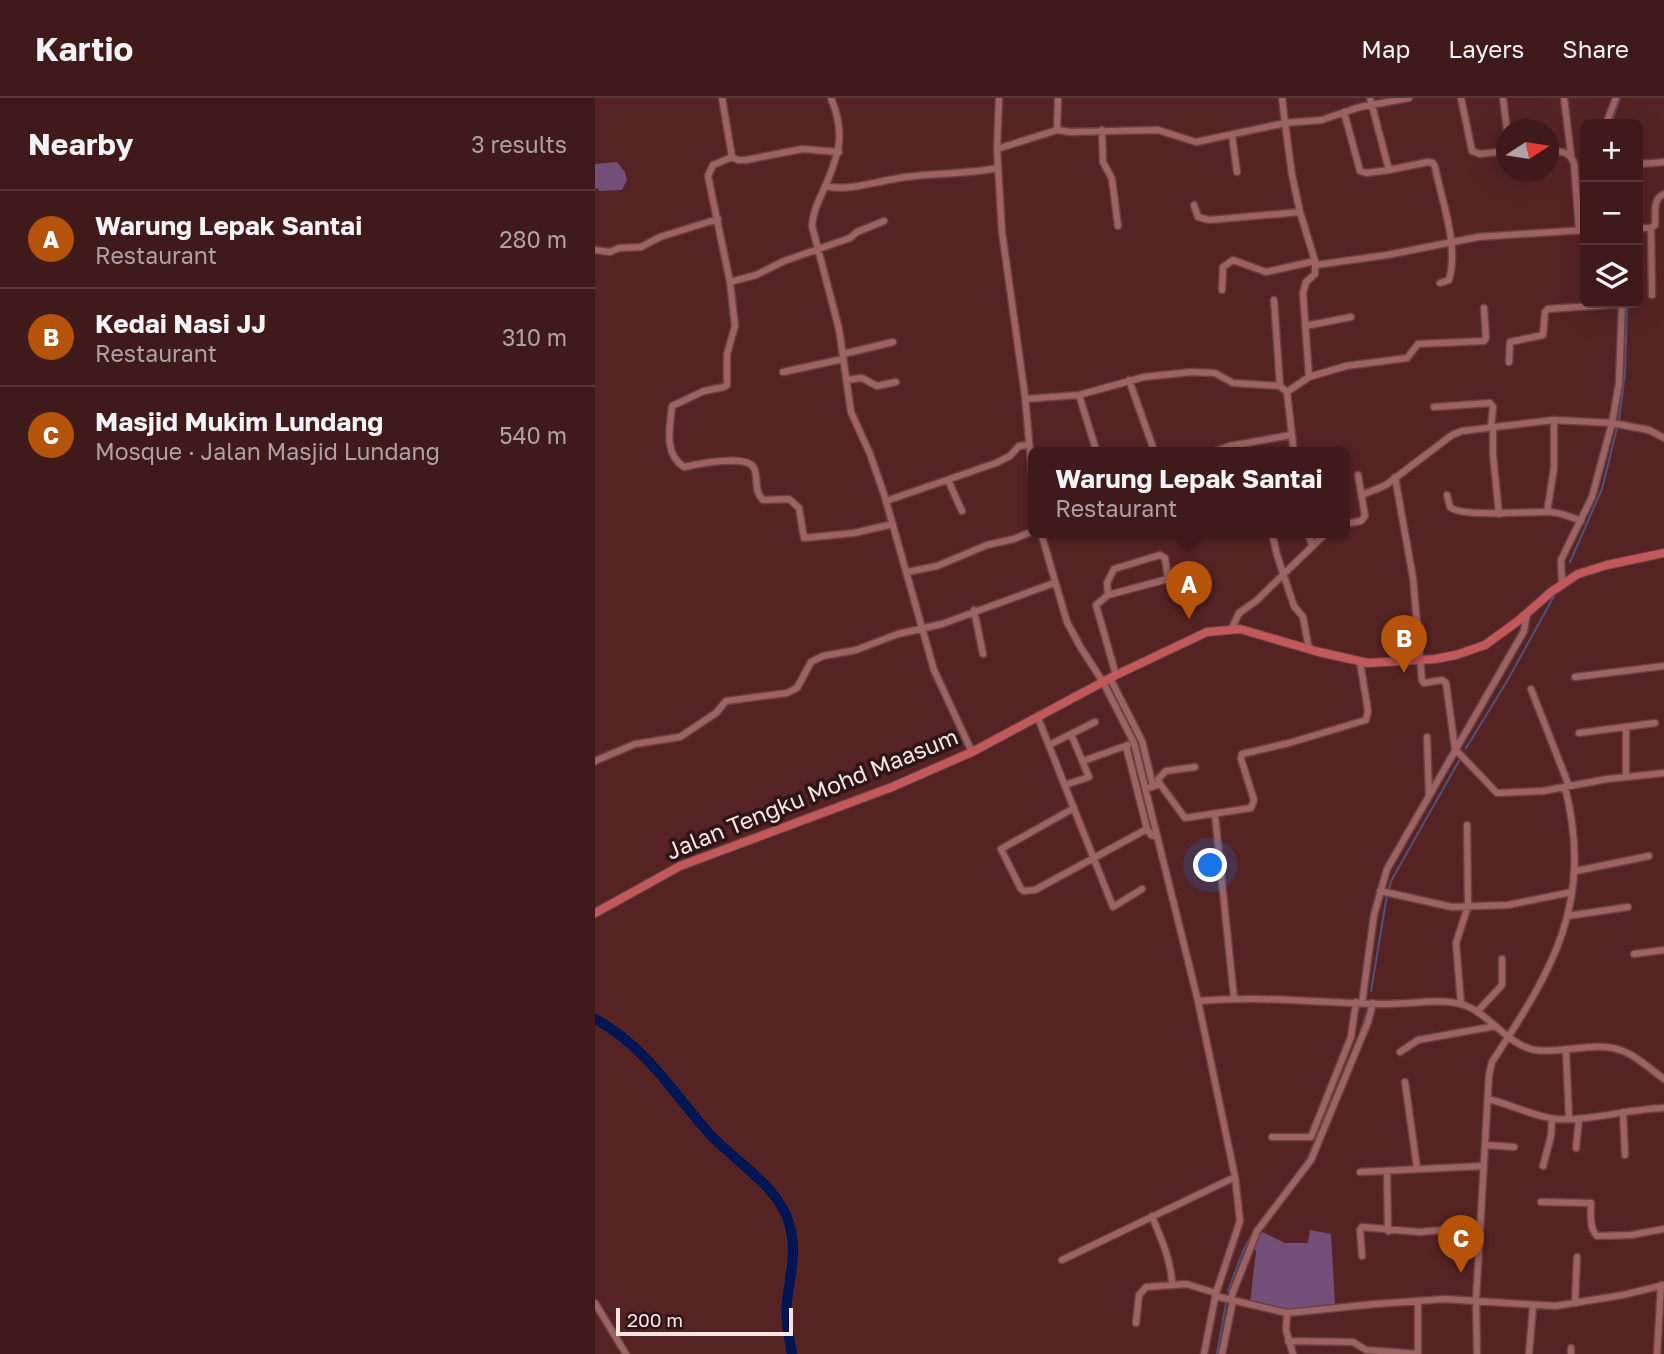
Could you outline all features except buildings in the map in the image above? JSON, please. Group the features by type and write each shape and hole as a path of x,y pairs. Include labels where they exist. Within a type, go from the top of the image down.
{"main road":[{"name":"Jalan Tengku Mohd Maasum","path":"595,914 680,866 892,787 972,752 1110,678 1207,632 1232,628 1360,662 1419,661 1456,655 1476,648 1501,634 1562,583 1591,569 1664,553"}],"street":[{"path":"722,98 732,157"},
{"path":"831,98 839,124 839,152 812,218 817,250 839,329 854,422 870,454 886,501 934,670 972,752"},
{"path":"999,98 996,149 1002,232 1025,399 1028,447"},
{"path":"1057,130 1058,98"},
{"path":"1282,98 1300,212 1316,263 1314,277 1304,286 1309,377"},
{"path":"996,149 1057,130 1167,131 1196,142 1285,123 1322,120 1370,101 1409,98"},
{"path":"1461,98 1472,151 1480,154 1496,152"},
{"path":"1503,98 1506,119"},
{"path":"1564,98 1580,213"},
{"path":"1608,119 1616,98"},
{"path":"1370,101 1389,170"},
{"path":"1344,113 1360,171 1366,173 1389,170 1428,162 1434,165 1450,242 1450,281 1440,283"},
{"path":"1102,130 1103,162 1112,178 1118,226"},
{"path":"1232,135 1237,172"},
{"path":"839,152 802,149 746,160 732,157 713,165 708,176 730,282 735,326 727,354 727,384 672,406 668,435 674,460 684,467 715,462 746,461 751,464 759,495 763,500 789,499 795,502 801,515 804,538 854,533 893,524"},
{"path":"1559,151 1571,155"},
{"path":"1643,164 1664,162"},
{"path":"825,186 842,188 905,177 972,173 998,168"},
{"path":"1652,295 1651,228 1655,223 1656,202 1660,195 1664,194"},
{"path":"1194,205 1198,217 1209,220 1300,212"},
{"path":"595,250 610,252 619,248 641,247 660,237 718,219"},
{"path":"730,282 756,275 784,261 850,238 857,232 884,221"},
{"path":"1643,229 1651,228"},
{"path":"1222,290 1223,267 1233,260 1266,272 1396,254 1450,242 1512,234 1580,230"},
{"path":"1274,300 1280,386"},
{"path":"1509,362 1509,346 1512,341 1543,335 1544,315 1548,309 1580,306"},
{"path":"1562,583 1561,560 1592,497 1612,423 1619,383 1622,308"},
{"path":"1287,392 1309,377 1344,366 1407,358 1416,346 1421,344 1484,341 1485,309"},
{"path":"1305,327 1351,317"},
{"path":"783,372 893,342"},
{"path":"1025,399 1079,395 1129,380 1181,373 1215,373 1233,383 1280,386 1287,392 1293,447"},
{"path":"846,380 862,378 881,386 897,382"},
{"path":"1129,380 1153,447"},
{"path":"1079,395 1095,447"},
{"path":"1434,407 1490,403 1493,410 1493,455 1499,514"},
{"path":"1547,512 1553,477 1554,420"},
{"path":"1362,495 1386,485 1452,435 1462,431 1554,420 1612,423 1649,430 1663,436"},
{"path":"1227,447 1291,435"},
{"path":"886,501 996,463 1010,456 1019,446 1028,444"},
{"path":"1350,523 1363,519 1365,513 1358,475"},
{"path":"1395,477 1413,578 1423,682 1442,680 1448,685 1455,749 1497,793 1567,787 1664,773"},
{"path":"948,480 962,511"},
{"path":"1447,495 1450,507 1456,511 1499,514 1547,512 1581,521"},
{"path":"907,572 937,566 988,545 1028,533"},
{"path":"1042,538 1067,621 1081,648 1110,678 1142,741 1153,786 1157,837 1198,1001 1235,1177 1240,1221 1216,1295 1204,1354"},
{"path":"1273,538 1294,606 1303,617 1309,649"},
{"path":"1310,538 1312,545"},
{"path":"1232,628 1239,613 1320,538"},
{"path":"1108,595 1107,583 1110,572 1114,569 1160,555 1165,558 1168,579 1108,595 1096,605 1110,678 1134,743 1153,786 1182,817 1215,815 1251,808 1254,805 1241,759 1242,754 1366,720 1369,711 1360,662"},
{"path":"595,761 635,744 680,737 716,713 726,701 787,693 797,688 803,672 811,662 823,656 856,650 898,634 942,624 974,610 1054,583"},
{"path":"974,610 983,654"},
{"path":"1272,1137 1311,1137 1351,1037 1373,926 1385,893 1387,869 1524,631 1527,613"},
{"path":"1575,677 1664,666"},
{"path":"1476,1354 1480,1227 1492,1062 1535,996 1556,954 1576,871 1567,787 1531,689"},
{"path":"1038,718 1113,906 1142,889"},
{"path":"1049,745 1095,722"},
{"path":"1579,733 1655,723"},
{"path":"1626,727 1626,777"},
{"path":"1065,785 1089,777 1071,734"},
{"path":"1427,737 1429,794"},
{"path":"1083,761 1134,743"},
{"path":"1126,746 1147,829 1151,835 1157,837"},
{"path":"1427,761 1444,769"},
{"path":"1153,786 1166,771 1195,767"},
{"path":"1074,808 1001,849 1024,891 1035,890 1147,829"},
{"path":"1215,815 1234,998"},
{"path":"1461,1004 1456,943 1468,906 1467,825"},
{"path":"1576,871 1649,856"},
{"path":"1385,893 1451,907 1508,905 1572,892"},
{"path":"1567,916 1628,907"},
{"path":"1634,954 1664,950"},
{"path":"1477,1012 1502,985 1502,959"},
{"path":"1198,1001 1234,998 1461,1004 1533,1050 1619,1049 1664,1079"},
{"path":"1222,1354 1232,1300 1257,1231 1311,1160 1368,1022 1373,1003"},
{"path":"1400,1052 1418,1040 1496,1026"},
{"path":"1566,1051 1569,1118"},
{"path":"1405,1082 1417,1168"},
{"path":"1488,1099 1552,1119 1579,1119 1664,1108"},
{"path":"1623,1112 1625,1155"},
{"path":"1543,1166 1551,1136 1552,1119"},
{"path":"1576,1148 1579,1119"},
{"path":"1485,1145 1514,1147"},
{"path":"1360,1172 1484,1166"},
{"path":"1387,1171 1388,1231"},
{"path":"1062,1260 1235,1177"},
{"path":"1541,1202 1591,1203 1591,1224 1597,1236 1631,1235 1664,1229"},
{"path":"1151,1216 1167,1252 1172,1284"},
{"path":"1362,1256 1361,1228 1450,1231 1480,1227"},
{"path":"1575,1303 1577,1258"},
{"path":"1136,1323 1142,1290 1153,1285 1196,1286 1232,1300 1287,1313 1418,1301 1476,1300 1533,1306 1575,1303 1663,1285 1657,1354"},
{"path":"1288,1340 1353,1342 1361,1351 1418,1354 1418,1301"},
{"path":"595,1303 626,1354"},
{"path":"1529,1354 1533,1306"},
{"path":"1287,1313 1286,1330 1293,1354"}],"shaded area":[{"path":"617,162 625,172 627,180 622,190 595,189 595,164"},
{"path":"1310,1230 1331,1234 1335,1304 1285,1311 1250,1303 1256,1251 1253,1247 1262,1232 1285,1243 1308,1243"}],"waterway":[{"path":"1613,119 1620,98"},
{"path":"1619,420 1625,373 1627,308"},
{"path":"1570,562 1602,489 1617,428"},
{"path":"1466,748 1554,596"},
{"path":"1389,889 1460,759"},
{"path":"1371,991 1387,895"},
{"path":"1358,1040 1366,1014"},
{"path":"595,1019 643,1055 707,1131 766,1186 785,1212 793,1246 787,1307 792,1354"},
{"path":"1270,1209 1307,1160 1323,1122"},
{"path":"1228,1291 1243,1251 1254,1231"},
{"path":"1217,1354 1226,1303"}],"place":[{"name":"Warung Lepak Santai","path":"1189,619"},
{"name":"Kedai Nasi JJ","path":"1404,673"},
{"name":"Masjid Mukim Lundang","path":"1461,1273"}]}
